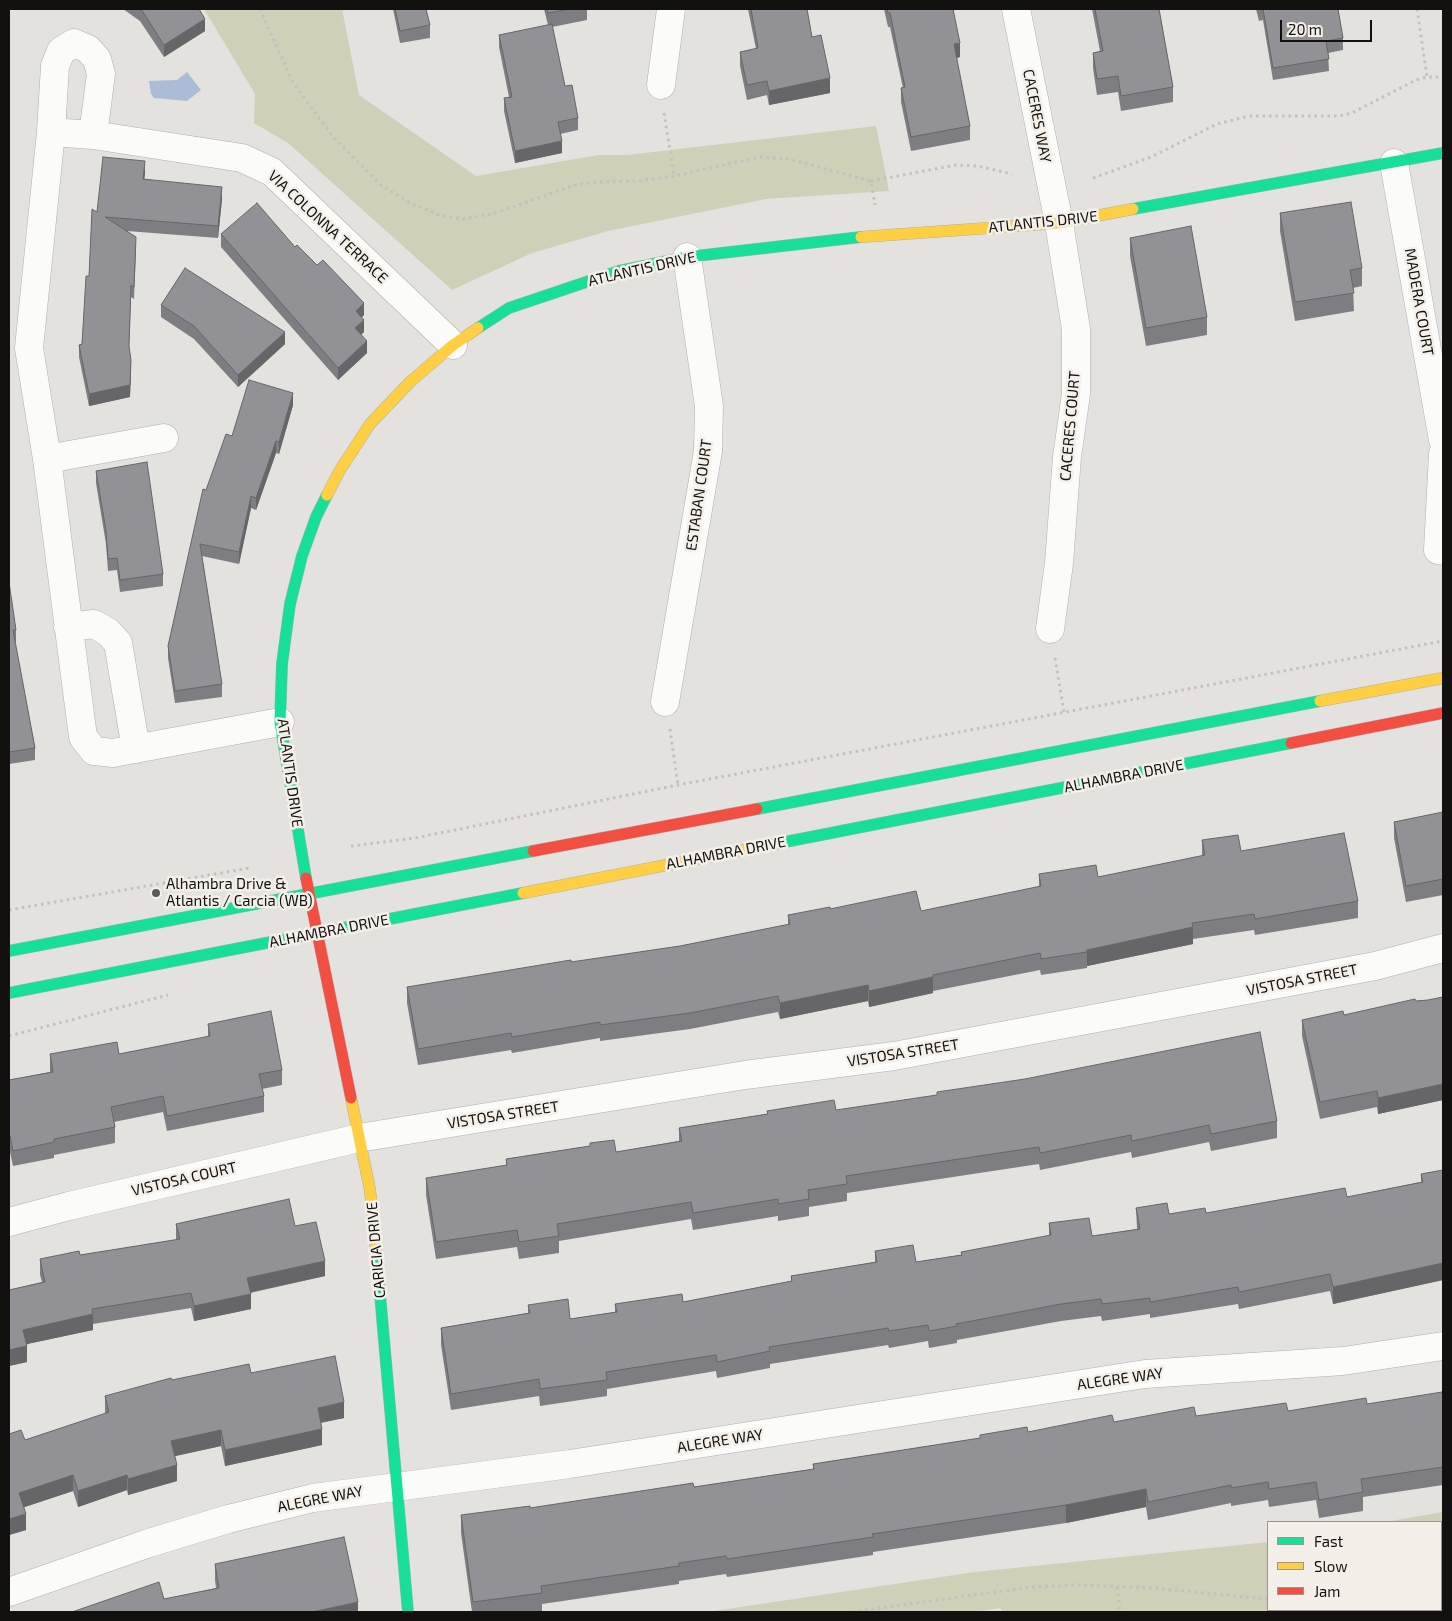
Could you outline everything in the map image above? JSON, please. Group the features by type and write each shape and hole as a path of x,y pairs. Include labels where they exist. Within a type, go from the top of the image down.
{"main road":[{"name":"ATLANTIS DRIVE","path":"310,892 280,722 282,664 290,604 302,556 316,518 340,470 370,424 410,382 453,345 509,308 619,271 687,258 880,235 1059,224 1443,153"},
{"path":"9,951 310,892 1443,678"},
{"name":"ALHAMBRA DRIVE","path":"9,993 1443,713"},
{"name":"CARICIA DRIVE","path":"310,892 370,1190 408,1612"}],"street":[{"path":"661,85 671,9"},
{"name":"CACERES WAY","path":"1016,9 1059,224"},
{"path":"93,135 101,74 97,59 88,49 74,43 61,51 55,66 51,132 29,348 47,459 83,737 94,751 113,753 280,722"},
{"name":"VIA COLONNA TERRACE","path":"51,132 93,135 242,158 272,172 453,345"},
{"name":"MADERA COURT","path":"1394,163 1443,440"},
{"name":"CACERES COURT","path":"1050,629 1059,563 1067,457 1076,394 1076,329 1059,224"},
{"name":"ESTABAN COURT","path":"665,702 708,451 709,406 687,258"},
{"path":"47,459 164,438"},
{"path":"1438,550 1443,454"},
{"path":"68,626 94,624 108,632 118,643 136,749"},
{"name":"VISTOSA STREET","path":"359,1138 745,1075 894,1056 1375,966 1443,948"},
{"name":"VISTOSA COURT","path":"9,1222 69,1206 359,1138"},
{"name":"ALEGRE WAY","path":"9,1592 146,1544 228,1519 313,1498 398,1485 570,1464 1145,1374 1344,1361 1443,1346"}],"path":[{"path":"260,9 292,81 334,138 381,185 408,202 439,216 463,219 492,214 575,185 596,182 639,181 674,176 760,157 788,159 871,181 956,165 978,166 1012,174"},
{"path":"1417,9 1427,76"},
{"path":"1093,178 1151,157 1218,124 1249,116 1339,116 1352,113 1427,76 1443,77"},
{"path":"661,85 674,176"},
{"path":"871,181 880,235"},
{"path":"1050,629 1064,712"},
{"path":"352,846 415,838 678,785 1443,641"},
{"path":"665,702 678,785"},
{"path":"9,910 250,868"},
{"path":"9,1036 171,994"},
{"path":"852,1612 1031,1587 1080,1585 1154,1588 1267,1599"},
{"path":"1117,1587 1120,1612"}],"green space":[{"path":"204,9 342,9 359,95 476,176 599,155 627,155 876,126 889,191 766,199 608,231 532,253 452,290 288,143 254,123 255,94"},
{"path":"1443,1512 1443,1612 1003,1612 1000,1608 974,1612 707,1612 975,1572 1267,1542 1267,1611 1442,1611 1442,1521 1391,1521"}],"water":[{"path":"187,72 201,90 187,101 154,98 151,94 149,81 177,80"}],"building":[{"path":"141,9 199,9 205,19 164,45"},
{"path":"395,9 426,9 430,25 400,31"},
{"path":"547,9 570,9 548,13"},
{"path":"751,9 807,9 812,37 821,35 830,78 769,91 767,81 747,85 740,52 758,48"},
{"path":"887,9 953,9 960,43 954,44 970,126 911,137 901,88 905,87 890,13 888,13"},
{"path":"1095,9 1159,9 1173,87 1121,96 1118,76 1097,79 1093,53 1103,51"},
{"path":"1263,9 1338,9 1343,38 1326,41 1329,59 1273,68"},
{"path":"552,24 565,86 572,85 578,118 558,122 562,141 515,151 504,98 512,97 499,35"},
{"path":"103,157 145,161 143,179 222,187 218,226 105,217 136,237 134,287 131,285 130,385 89,394 79,345 82,344 86,276 89,276 92,209 97,212"},
{"path":"1351,202 1362,268 1350,270 1354,293 1295,302 1280,213"},
{"path":"257,203 295,247 297,245 317,265 323,260 364,303 356,311 364,320 355,328 367,341 338,368 221,234"},
{"path":"1191,226 1207,317 1146,328 1130,238"},
{"path":"185,268 285,332 238,375 194,326 161,305"},
{"path":"249,380 293,393 279,442 276,441 256,498 251,496 239,552 200,544 222,684 175,691 168,646 203,489 206,490 226,434 232,436"},
{"path":"147,462 163,574 120,580 117,558 108,559 106,531 96,471"},
{"path":"9,582 16,630 13,630 35,748 9,752"},
{"path":"1443,812 1443,879 1406,886 1394,822"},
{"path":"1344,833 1358,901 1255,919 1254,914 1192,923 1193,927 1087,950 1087,952 1041,959 1040,953 933,975 933,977 869,991 868,985 780,1003 778,996 690,1013 600,1025 600,1022 512,1037 511,1033 418,1049 407,987 571,960 571,962 680,946 790,924 788,915 830,907 830,909 916,891 921,911 1041,886 1039,874 1096,865 1098,877 1205,855 1202,840 1238,835 1241,851"},
{"path":"1443,997 1443,1084 1378,1098 1377,1091 1320,1102 1302,1020 1343,1011 1344,1015 1415,999 1416,1001"},
{"path":"271,1011 282,1070 259,1074 264,1096 167,1116 163,1096 111,1107 115,1127 54,1139 54,1142 13,1151 9,1137 9,1080 53,1072 50,1054 117,1042 119,1054 210,1036 208,1024"},
{"path":"1260,1032 1277,1121 1211,1134 1209,1125 1132,1141 1131,1135 1040,1153 1039,1147 846,1176 847,1184 808,1190 809,1199 778,1204 778,1199 693,1213 691,1202 557,1224 559,1236 519,1242 517,1230 436,1242 426,1178 507,1165 506,1159 590,1146 590,1143 614,1140 616,1152 682,1141 679,1128 768,1114 767,1111 834,1100 836,1110 937,1095 937,1092 1025,1079"},
{"path":"1443,1170 1443,1263 1333,1287 1330,1274 1239,1292 1238,1287 1150,1302 1150,1298 1102,1304 1101,1299 1061,1304 929,1331 928,1325 889,1331 888,1328 769,1347 770,1351 717,1362 716,1355 606,1372 607,1380 540,1389 539,1379 451,1394 441,1328 530,1313 528,1305 568,1299 570,1319 617,1312 615,1304 682,1294 683,1302 792,1281 791,1276 877,1262 875,1251 913,1245 916,1262 962,1255 961,1252 1051,1235 1049,1223 1089,1218 1092,1236 1140,1229 1136,1208 1167,1203 1169,1214 1205,1208 1206,1213 1345,1188 1347,1197 1423,1182 1421,1174"},
{"path":"289,1199 295,1226 316,1222 325,1261 247,1278 251,1294 194,1306 191,1293 92,1309 93,1314 23,1330 27,1346 9,1350 9,1290 45,1282 40,1259 79,1251 80,1255 180,1239 176,1224"},
{"path":"335,1356 344,1402 318,1408 322,1429 225,1450 221,1430 171,1441 177,1465 128,1479 127,1475 78,1491 73,1475 19,1493 26,1514 9,1519 9,1434 21,1430 25,1440 109,1412 105,1396 171,1378 172,1380 249,1364 251,1373"},
{"path":"1442,1392 1443,1467 1361,1479 1363,1492 1319,1500 1316,1482 1269,1489 1268,1482 1231,1488 1231,1485 1148,1502 1146,1489 1066,1505 872,1534 873,1537 727,1559 726,1556 679,1563 679,1566 541,1586 542,1593 473,1602 461,1515 530,1506 530,1508 693,1483 694,1487 814,1469 813,1464 980,1438 980,1435 1027,1427 1028,1432 1112,1415 1114,1422 1194,1407 1196,1416 1286,1403 1288,1411 1366,1398 1367,1404"},
{"path":"344,1537 358,1602 312,1612 72,1612 159,1582 164,1599 219,1588 215,1564"}],"traffic: fast":[{"path":"1133,209 1443,153"},
{"path":"478,328 509,308 619,271 687,257 861,237"},
{"path":"306,878 280,722 282,664 290,604 302,556 316,517 327,495"},
{"path":"757,809 1320,701"},
{"path":"744,850 1291,743"},
{"path":"9,951 533,851"},
{"path":"9,993 523,893"},
{"path":"376,1249 408,1612"}],"traffic: slow":[{"path":"861,237 1059,223 1133,209"},
{"path":"327,495 340,470 370,424 410,382 453,345 478,328"},
{"path":"1320,701 1443,678"},
{"path":"523,893 744,850"},
{"path":"351,1098 370,1190 376,1249"}],"traffic: jam":[{"path":"1291,743 1443,713"},
{"path":"533,851 757,809"},
{"path":"306,878 351,1098"}],"place":[{"name":"Alhambra Drive & Atlantis / Carcia (WB)","path":"156,893"}]}
